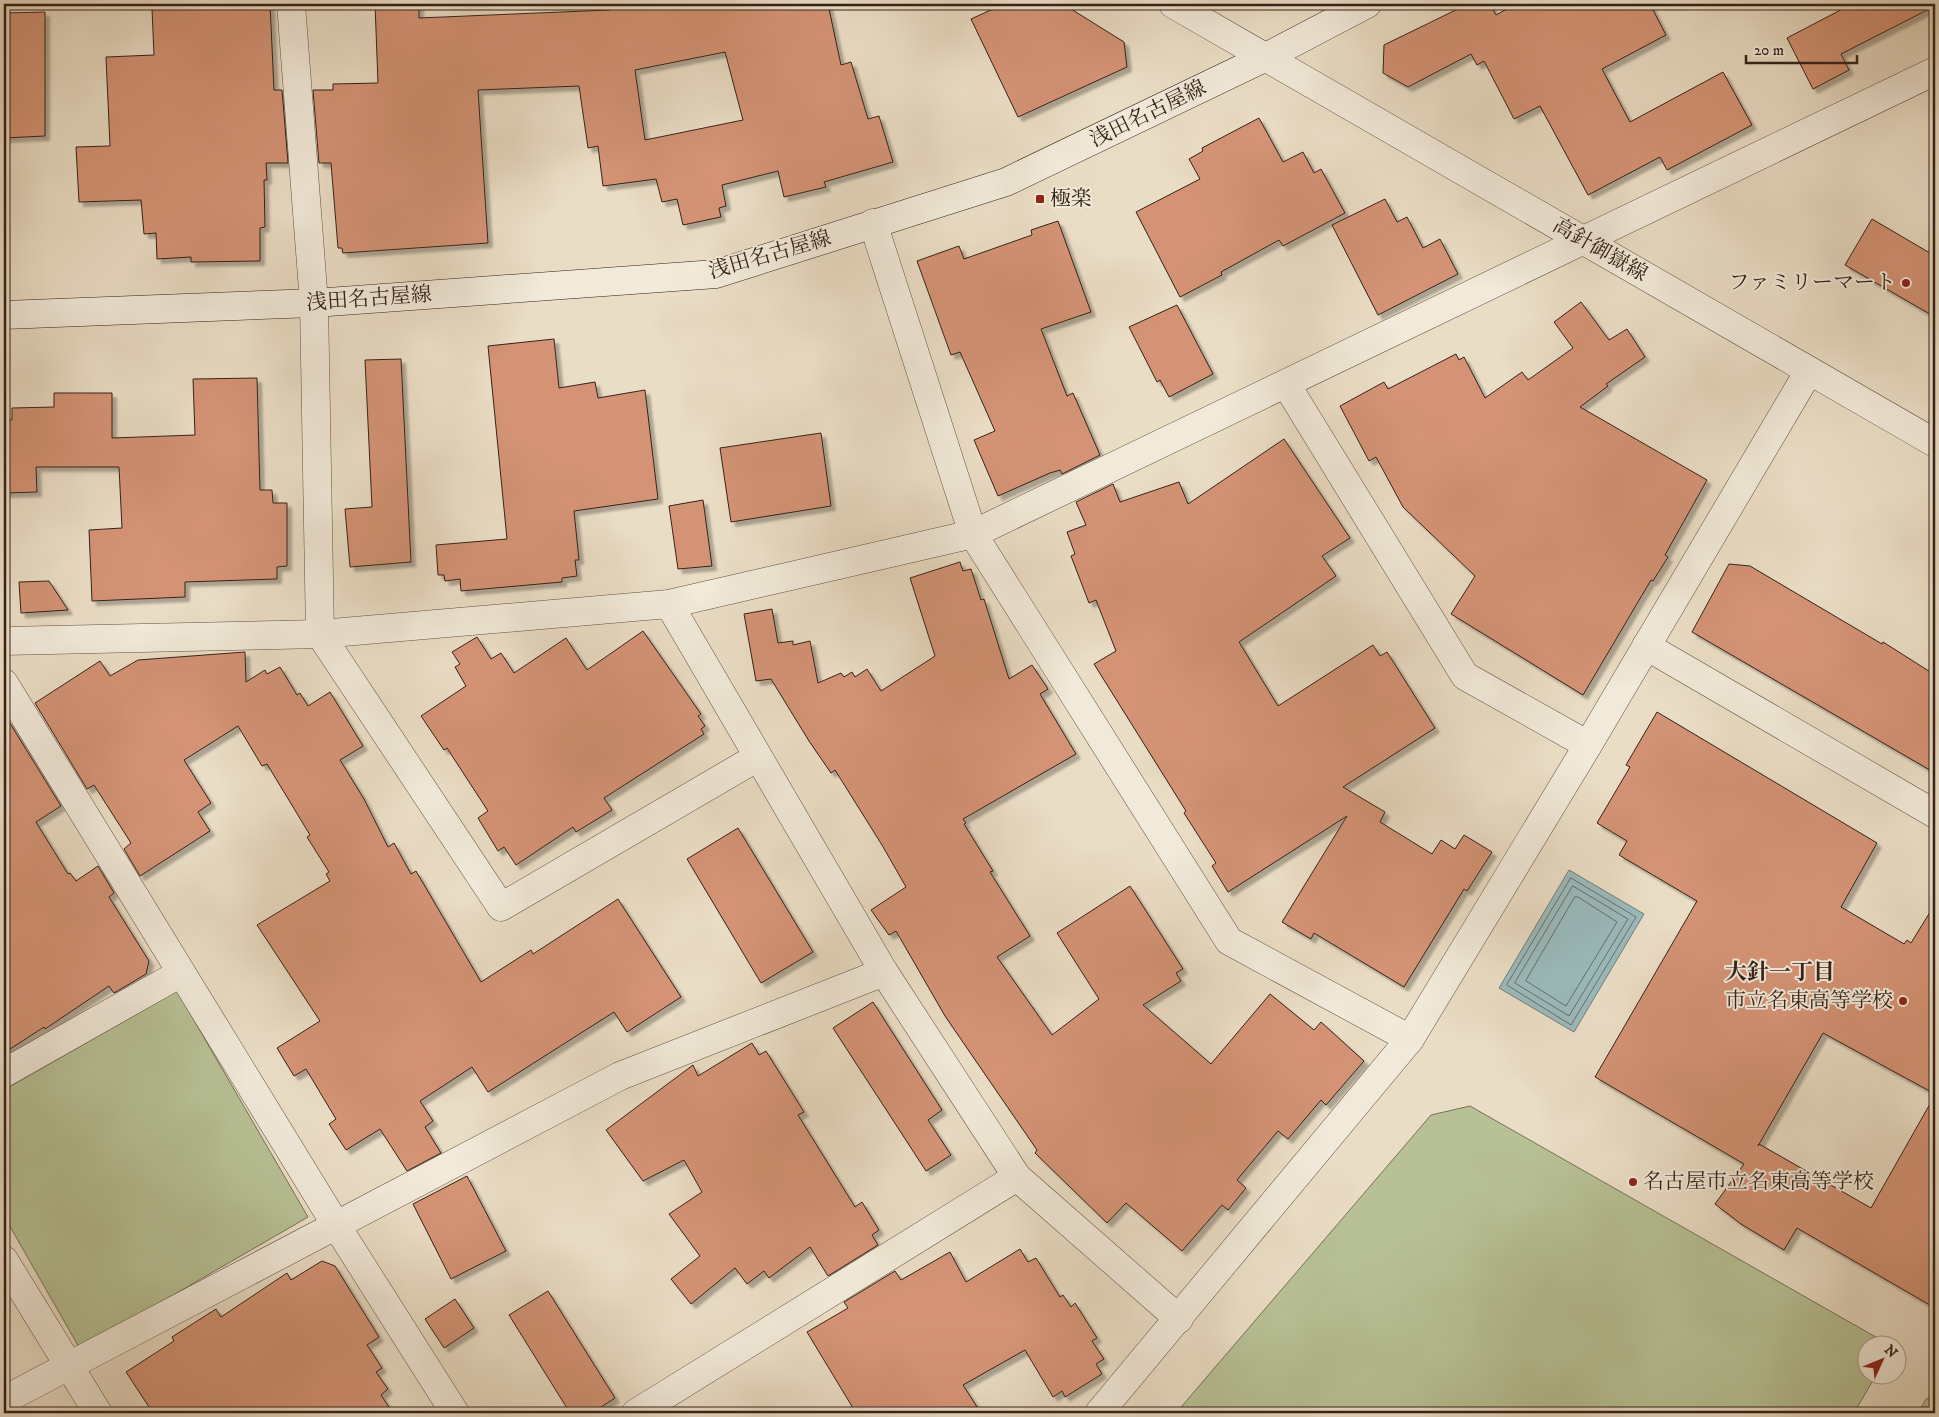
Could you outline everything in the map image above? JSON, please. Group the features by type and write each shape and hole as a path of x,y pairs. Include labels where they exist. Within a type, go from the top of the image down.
{"street":[{"path":"291,4 314,303 320,634 501,907 758,757"},
{"name":"高針御嶽線","path":"1173,4 1935,443"},
{"name":"浅田名古屋線","path":"4,315 314,303 716,274 1006,182 1266,57 1367,4"},
{"path":"4,641 320,634 669,604 972,534 1934,73"},
{"path":"873,223 972,534 1229,941 1410,1039"},
{"path":"1099,1413 1410,1039 1588,745 1809,371"},
{"path":"1286,384 1465,676 1588,745"},
{"path":"669,604 884,972 1017,1177 1179,1319"},
{"path":"1646,646 1935,814"},
{"path":"4,683 336,1226 455,1413"},
{"path":"4,1400 620,1076 884,972"},
{"path":"4,1073 181,973"},
{"path":"636,1413 1017,1177"},
{"path":"4,1260 98,1413"}],"green space":[{"path":"177,991 308,1217 80,1349 4,1216 4,1090"},
{"path":"1470,1106 1870,1334 1856,1334 1856,1384 1871,1384 1854,1413 1176,1413 1431,1115"},
{"path":"1935,1396 1935,1413 1918,1413 1926,1399"}],"water":[{"path":"1569,870 1644,914 1574,1032 1499,988"}],"building":[{"path":"270,4 274,90 282,90 288,163 266,163 267,180 264,180 265,227 260,228 260,261 191,262 191,257 157,259 156,233 144,234 141,200 79,202 76,147 110,146 106,57 154,55 152,9"},
{"path":"375,4 419,4 419,18 609,10 641,4 828,4 841,65 851,62 868,119 879,116 893,162 824,182 826,187 784,197 778,171 722,185 726,206 719,208 721,217 683,225 677,199 662,202 656,179 603,186 598,146 588,148 579,86 478,90 488,243 343,253 342,248 338,248 331,163 319,163 313,90 333,90 333,84 378,83","holes":["725,52 743,120 645,140 635,70"]},
{"path":"1004,4 1063,4 1124,42 1127,67 1018,117 971,19"},
{"path":"1468,4 1490,4 1496,15 1516,4 1650,4 1666,35 1602,69 1630,122 1723,72 1752,125 1667,170 1660,157 1588,195 1540,106 1514,119 1484,61 1477,65 1471,54 1408,87 1383,73 1384,45"},
{"path":"1852,4 1935,4 1935,6 1841,54 1849,70 1813,89 1787,38"},
{"path":"45,12 45,136 4,138 4,13"},
{"path":"1259,118 1283,162 1303,152 1314,173 1321,169 1345,213 1283,246 1279,240 1221,272 1222,275 1180,297 1136,212 1200,179 1189,159 1203,151 1202,148"},
{"path":"1385,199 1397,222 1407,217 1423,248 1440,239 1458,274 1378,315 1332,225"},
{"name":"ファミリーマート","path":"1872,219 1935,256 1935,317 1845,265"},
{"path":"1058,221 1091,312 1041,329 1067,396 1073,393 1100,455 1062,474 1060,470 1050,473 998,496 974,440 995,431 960,352 951,355 917,261 959,246 964,259 1032,235 1031,230"},
{"path":"1581,302 1609,340 1627,329 1645,357 1606,384 1608,386 1580,407 1707,480 1665,555 1668,557 1653,581 1651,580 1583,695 1451,614 1475,576 1403,507 1376,457 1369,461 1340,406 1384,382 1388,389 1456,354 1459,360 1464,357 1485,398 1522,372 1528,380 1573,348 1554,322"},
{"path":"1177,305 1213,374 1169,397 1160,380 1157,382 1129,327"},
{"path":"554,339 559,388 595,382 598,398 645,390 658,499 574,511 579,560 575,560 577,576 562,578 562,582 461,591 460,579 445,581 444,575 438,575 436,545 507,539 488,346"},
{"path":"401,359 411,562 350,567 345,509 372,507 365,360"},
{"path":"257,378 260,490 272,490 273,503 287,503 287,566 277,567 277,579 185,582 185,597 92,601 89,530 122,528 119,467 36,467 37,492 4,493 4,420 12,420 12,408 54,407 54,393 112,393 112,438 195,435 193,379"},
{"path":"821,433 831,506 731,522 720,448"},
{"path":"1284,439 1350,538 1322,556 1336,576 1239,642 1278,706 1373,645 1380,656 1387,652 1435,728 1343,787 1385,812 1380,822 1432,854 1441,840 1455,849 1464,835 1492,852 1467,891 1464,889 1404,987 1314,933 1311,939 1282,922 1347,816 1228,892 1212,866 1216,863 1184,813 1186,811 1094,664 1116,651 1096,600 1089,603 1071,556 1075,554 1067,532 1086,525 1076,502 1113,484 1120,502 1179,482 1188,504"},
{"path":"703,500 712,566 678,569 669,506"},
{"path":"960,562 963,571 971,569 981,600 984,599 1009,679 1032,665 1048,689 1040,694 1076,754 963,819 966,823 964,824 993,871 990,872 1030,936 997,957 1052,1035 1099,999 1057,933 1130,886 1183,969 1176,973 1181,981 1143,1005 1211,1064 1270,994 1314,1030 1321,1022 1364,1061 1326,1105 1321,1100 1288,1139 1278,1131 1237,1180 1246,1188 1228,1210 1222,1205 1182,1251 1126,1203 1107,1223 1035,1153 1037,1150 945,1016 896,931 889,935 871,910 906,887 882,845 835,770 831,773 809,741 771,679 756,681 744,614 772,609 778,643 793,641 793,645 810,641 818,683 841,673 844,677 852,672 855,677 867,669 881,691 935,656 910,578"},
{"path":"1729,564 1750,566 1882,644 1883,642 1935,675 1935,773 1692,632"},
{"path":"49,581 68,610 21,613 19,582"},
{"path":"643,631 701,714 698,716 705,726 701,729 704,734 604,798 612,810 576,832 573,827 516,865 504,847 498,851 478,818 488,811 447,748 444,750 421,716 466,686 455,667 460,664 452,652 477,637 491,659 501,653 514,673 566,638 587,670"},
{"path":"245,652 246,682 265,670 267,674 280,667 297,695 300,693 308,706 330,692 363,746 340,760 364,799 388,847 394,843 411,874 416,871 481,982 531,950 533,954 618,899 681,997 627,1032 614,1012 488,1092 472,1067 420,1101 433,1121 425,1127 441,1153 407,1171 380,1129 346,1150 329,1124 336,1119 306,1069 294,1076 277,1048 320,1021 257,925 330,881 326,874 329,872 307,837 310,835 267,764 262,766 238,726 184,760 211,803 198,812 210,831 140,876 124,849 131,843 94,785 87,789 35,703 100,661 110,676 138,660"},
{"path":"1657,712 1877,843 1841,907 1904,944 1907,940 1911,943 1935,904 1935,1094 1823,1033 1759,1144 1871,1208 1935,1095 1935,1308 1797,1228 1784,1250 1741,1224 1715,1204 1744,1164 1595,1077 1697,901 1619,855 1627,841 1597,823 1630,767 1626,765"},
{"path":"8,720 61,806 36,822 68,874 70,873 76,881 98,866 114,893 109,897 149,961 146,974 114,993 109,986 45,1029 44,1027 4,1053 4,723"},
{"path":"738,828 813,952 761,983 687,859"},
{"path":"873,1002 942,1110 928,1120 951,1155 926,1171 833,1028"},
{"path":"752,1043 759,1055 766,1051 804,1112 798,1115 855,1207 862,1202 879,1230 872,1235 878,1245 828,1276 810,1247 769,1278 764,1271 747,1284 735,1268 691,1304 671,1279 700,1256 669,1214 702,1192 684,1160 643,1181 606,1130 693,1065 698,1076"},
{"path":"467,1176 506,1251 451,1279 413,1204"},
{"path":"1020,1249 1028,1262 1036,1258 1060,1297 1063,1295 1071,1307 1075,1303 1097,1338 1092,1341 1104,1359 1096,1364 1102,1374 1065,1397 1062,1391 1053,1397 1025,1350 963,1385 981,1413 856,1413 807,1332 848,1308 844,1302 895,1271 901,1280 950,1252 966,1282"},
{"path":"322,1261 335,1266 379,1337 367,1345 382,1368 376,1372 388,1389 381,1395 393,1413 153,1413 126,1372 174,1341 172,1337 216,1309 221,1317 287,1273 291,1280"},
{"path":"548,1291 615,1398 592,1413 570,1413 509,1315"},
{"path":"455,1299 474,1328 444,1348 425,1319"}],"place":[{"name":"極楽","path":"1040,199"},
{"name":"ファミリーマート","path":"1906,283"},
{"name":"市立名東高等学校","path":"1903,1001"},
{"name":"名古屋市立名東高等学校","path":"1633,1182"}],"district":[{"name":"大針一丁目","path":"1780,972"}]}
